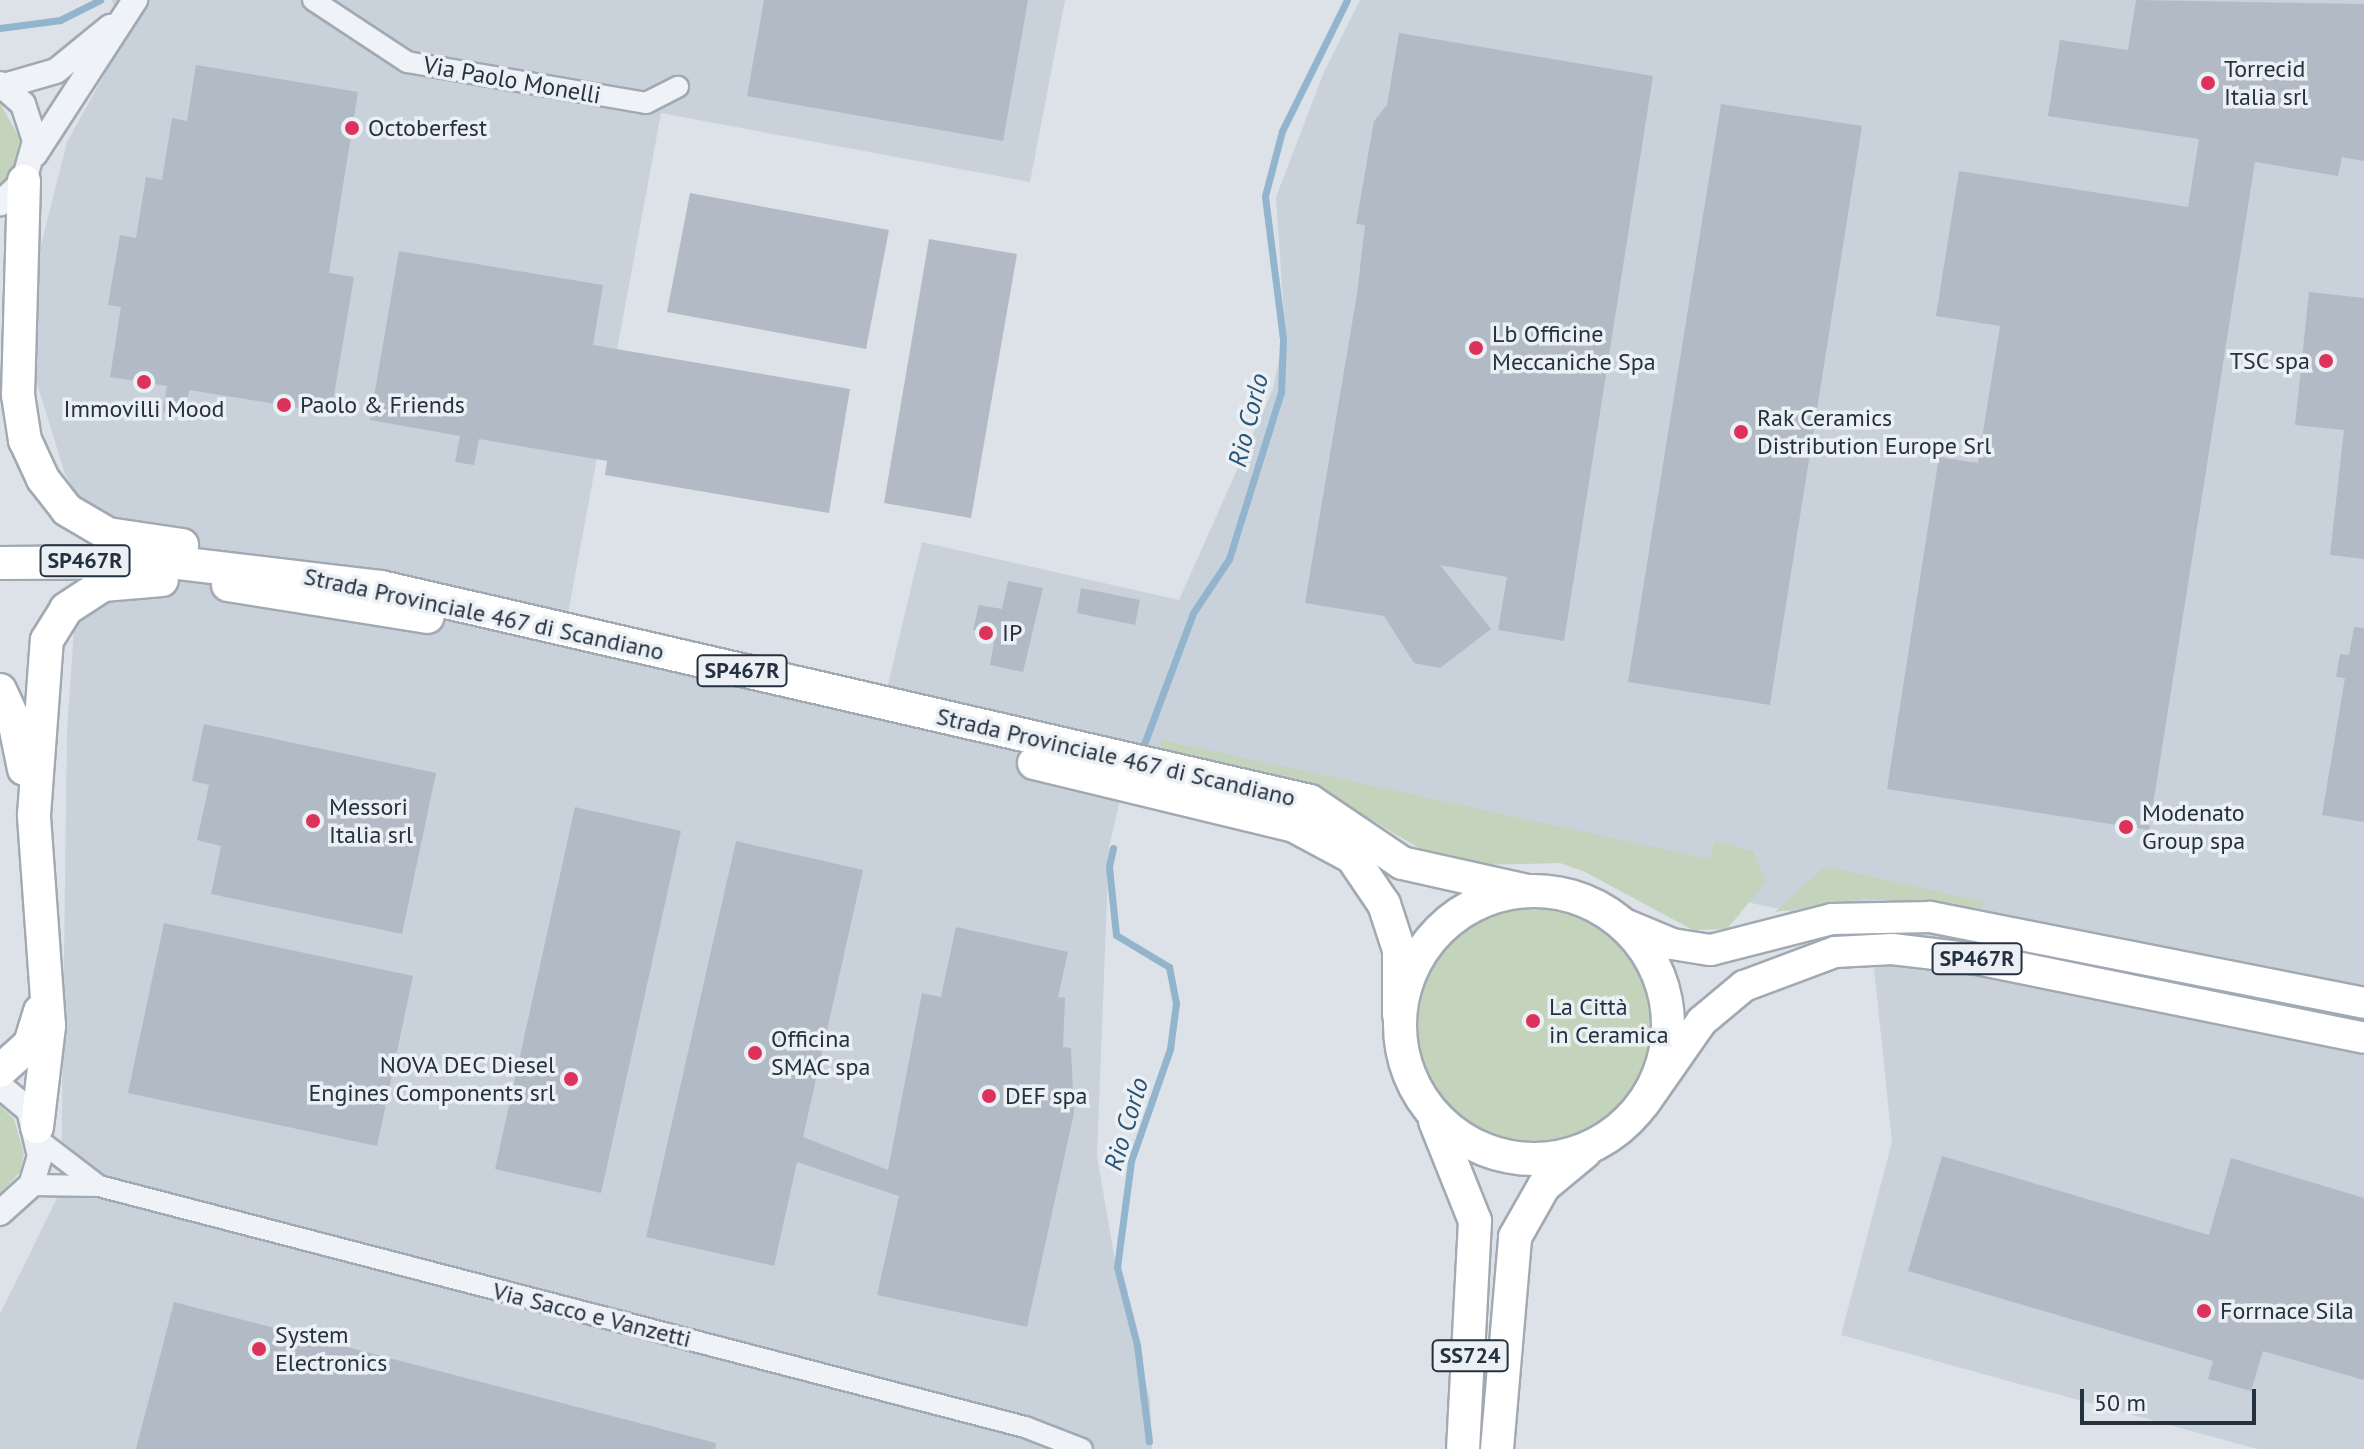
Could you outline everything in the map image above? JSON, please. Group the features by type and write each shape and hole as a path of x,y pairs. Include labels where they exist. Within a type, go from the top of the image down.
{"highway":[{"path":"29,168 18,395 31,453 67,510 108,534 284,557 416,585 442,610"},
{"path":"0,278 8,349 0,388"},
{"name":"Strada Provinciale 467 di Scandiano","path":"0,563 170,562 275,570 1302,814"},
{"path":"39,1134 46,1087 34,815 47,640 66,609 103,585 163,580 442,610"},
{"path":"0,690 14,720 34,815"},
{"name":"SP467R","path":"1302,814 1402,863 1527,891"},
{"name":"SP467R","path":"1302,814 1352,857 1384,904 1399,950 1399,1015"},
{"path":"1527,891 1570,896 1622,923 1647,952 1664,988 1669,1025 1662,1066 1644,1104 1591,1147 1560,1157 1520,1159 1461,1139 1430,1112 1402,1053 1399,1015 1419,955 1448,921 1486,899 1527,891"},
{"path":"0,1071 30,1044 43,997"},
{"name":"SS724","path":"1430,1112 1475,1221 1463,1449"},
{"name":"SS724","path":"1497,1449 1515,1237 1544,1186 1591,1147"}],"main road":[{"name":"SP467R","path":"1622,923 1672,944 1711,950 1832,919 1930,917 2364,1003"},
{"name":"SP467R","path":"1644,1104 1702,1021 1744,986 1835,952 1892,949 1977,959 2364,1038"}],"street":[{"name":"Via Paolo Monelli","path":"313,0 407,62 646,103 678,87"},
{"path":"29,168 29,115 2,85 56,71 131,6"},
{"path":"0,203 56,131 131,6"},
{"path":"0,1086 17,1097 39,1134 31,1185 0,1213 0,1223"},
{"name":"Via Sacco e Vanzetti","path":"39,1134 99,1186"},
{"name":"Via Sacco e Vanzetti","path":"31,1185 99,1186 1025,1427 1082,1449"}],"shaded area":[{"path":"112,0 1065,0 1030,182 661,113 564,635 883,705 922,542 1179,600 1273,389 1285,330 1276,197 1324,72 1360,0 2364,0 2364,1449 2257,1449 1841,1335 1892,1142 1870,929 1128,766 1109,847 1097,1156 1120,1290 1150,1399 1152,1449 0,1449 0,1314 61,1190 67,730 74,629 111,556 65,474 35,377 32,281 67,142 122,43"}],"green space":[{"path":"0,103 20,139 13,171 0,185"},
{"path":"1162,740 1709,859 1715,841 1753,851 1766,882 1727,929 1693,930 1585,872 1560,863 1479,865 1432,856 1337,799 1159,758"},
{"path":"1823,868 1984,902 1982,908 1866,898 1775,912"},
{"path":"1533,905 1556,907 1578,914 1599,925 1617,940 1632,958 1643,979 1650,1001 1650,1047 1643,1069 1632,1090 1617,1108 1599,1123 1578,1134 1556,1141 1533,1143 1510,1141 1488,1134 1467,1123 1449,1108 1434,1090 1423,1069 1416,1047 1414,1024 1416,1001 1423,979 1434,958 1449,940 1467,925 1488,914 1510,907"},
{"path":"0,1106 14,1119 24,1154 20,1172 0,1194"}],"building":[{"path":"764,0 1028,0 1003,141 747,96"},
{"path":"2136,0 2364,4 2364,161 2342,157 2338,176 2255,162 2149,830 1887,789 1939,457 1978,463 2000,326 1936,316 1959,171 2188,207 2199,139 2048,116 2060,40 2128,50"},
{"name":"Lb Officine Meccaniche Spa","path":"1399,33 1653,76 1564,641 1498,630 1507,577 1440,565 1491,629 1440,668 1414,663 1384,616 1305,603 1357,294 1365,225 1356,224 1374,121 1387,105"},
{"path":"196,65 358,92 329,273 354,277 331,413 189,390 185,415 163,411 167,386 110,377 121,307 108,305 120,235 136,238 146,177 162,180 172,118 187,121"},
{"name":"Rak Ceramics Distribution Europe Srl","path":"1721,104 1862,126 1770,705 1628,682"},
{"path":"690,193 889,230 866,349 667,312"},
{"path":"929,239 1017,254 971,518 884,503"},
{"path":"399,251 603,285 593,345 850,389 829,513 605,475 607,461 479,439 474,465 455,462 460,436 370,420"},
{"path":"2309,292 2364,298 2364,559 2330,555 2344,430 2295,425"},
{"path":"1008,581 1043,588 1023,672 990,665 995,636 973,630 979,605 1002,609"},
{"path":"1081,588 1140,600 1135,625 1077,613"},
{"path":"2354,627 2364,628 2364,822 2322,815 2345,678 2336,677 2340,654 2349,655"},
{"name":"Messori Italia srl","path":"204,724 436,773 402,934 211,894 221,846 197,840 209,785 192,781"},
{"name":"NOVA DEC Diesel Engines Components srl","path":"575,807 681,831 601,1193 495,1169"},
{"path":"736,841 863,870 803,1137 888,1170 922,993 941,997 956,927 1068,952 1058,997 1065,998 1063,1047 1071,1048 1074,1113 1027,1327 877,1295 899,1196 797,1162 774,1266 646,1237"},
{"path":"164,923 413,976 377,1146 128,1093"},
{"name":"Forrnace Sila","path":"1942,1156 2209,1235 2231,1158 2364,1198 2364,1380 2263,1351 2251,1391 2208,1379 2213,1361 1908,1271"},
{"name":"System Electronics","path":"174,1302 716,1443 715,1449 136,1449"}],"waterway":[{"path":"0,28 60,20 100,0"},
{"name":"Rio Corlo","path":"1143,747 1193,613 1229,559 1281,392 1283,339 1265,196 1282,131 1347,0"},
{"name":"Rio Corlo","path":"1113,848 1109,867 1116,935 1169,967 1176,1003 1170,1049 1131,1161 1117,1267 1137,1345 1149,1441"}],"place":[{"name":"Torrecid Italia srl","path":"2208,83"},
{"name":"Octoberfest","path":"352,128"},
{"name":"Lb Officine Meccaniche Spa","path":"1476,348"},
{"name":"TSC spa","path":"2326,361"},
{"name":"Immovilli Mood","path":"144,382"},
{"name":"Paolo & Friends","path":"284,405"},
{"name":"Rak Ceramics Distribution Europe Srl","path":"1741,432"},
{"name":"IP","path":"986,633"},
{"name":"Messori Italia srl","path":"313,821"},
{"name":"Modenato Group spa","path":"2126,827"},
{"name":"La Città in Ceramica","path":"1533,1021"},
{"name":"Officina SMAC spa","path":"755,1053"},
{"name":"NOVA DEC Diesel Engines Components srl","path":"571,1079"},
{"name":"DEF spa","path":"989,1096"},
{"name":"Forrnace Sila","path":"2204,1311"},
{"name":"System Electronics","path":"259,1349"}]}
